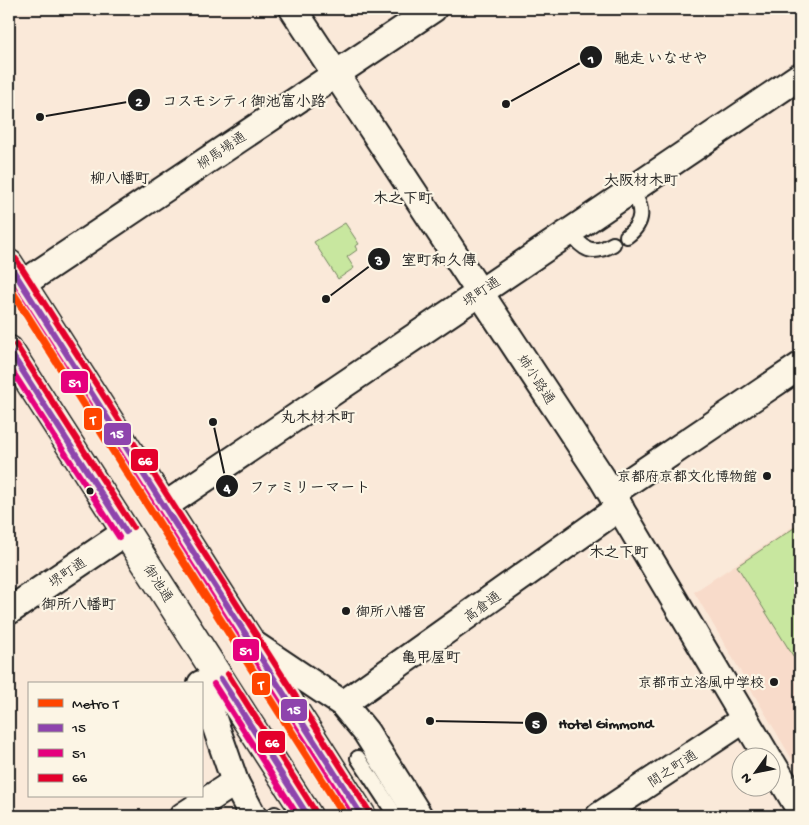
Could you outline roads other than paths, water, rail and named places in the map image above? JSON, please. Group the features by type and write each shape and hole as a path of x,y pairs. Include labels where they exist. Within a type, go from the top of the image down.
{"main road":[{"path":"13,280 362,816"},
{"name":"御池通","path":"9,350 308,816"}],"street":[{"name":"姉小路通","path":"293,9 616,500 762,748"},
{"name":"柳馬場通","path":"13,280 433,9"},
{"name":"堺町通","path":"163,508 800,76"},
{"name":"高倉通","path":"343,704 616,500 800,366"},
{"name":"堺町通","path":"9,611 126,532"},
{"path":"183,620 200,682"},
{"path":"248,640 343,704 366,732 419,816"},
{"path":"202,687 234,782 268,816"},
{"name":"間之町通","path":"598,816 746,719"},
{"path":"782,780 800,810"},
{"path":"183,816 234,782"}],"lane":[{"path":"627,236 636,228 641,218 641,206 632,190"},
{"path":"569,231 581,246 590,250 603,250 613,244"},
{"path":"358,758 396,816"}],"metro line":[{"name":"T","path":"9,287 345,816"}],"place":[{"name":"馳走 いなせや","path":"506,104"},
{"name":"コスモシティ御池富小路","path":"40,117"},
{"name":"室町和久傳","path":"326,299"},
{"name":"ファミリーマート","path":"213,422"},
{"name":"京都府京都文化博物館","path":"767,476"},
{"name":"御所八幡宮","path":"346,611"},
{"name":"京都市立洛風中学校","path":"774,682"},
{"name":"Hotel Gimmond","path":"430,721"}],"district":[{"name":"柳八幡町","path":"120,178"},
{"name":"大阪材木町","path":"641,180"},
{"name":"木之下町","path":"403,198"},
{"name":"丸木材木町","path":"318,417"},
{"name":"木之下町","path":"619,552"},
{"name":"御所八幡町","path":"79,604"},
{"name":"亀甲屋町","path":"431,657"}]}
